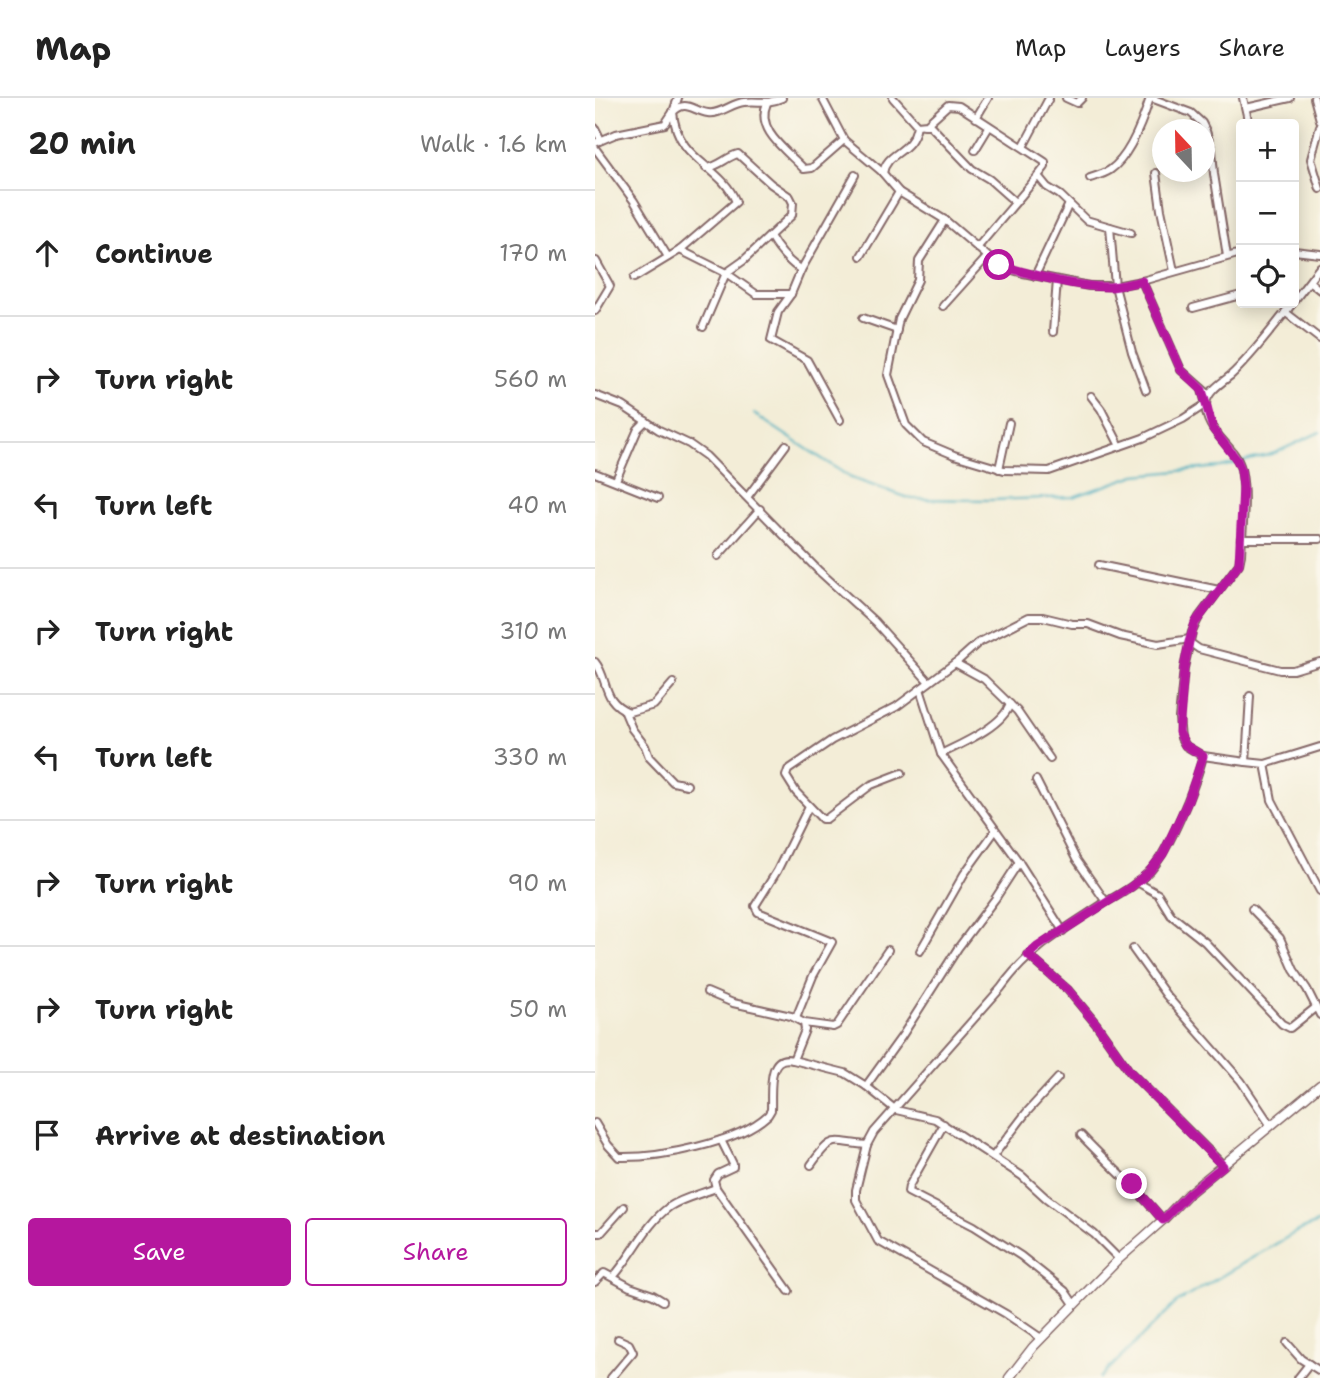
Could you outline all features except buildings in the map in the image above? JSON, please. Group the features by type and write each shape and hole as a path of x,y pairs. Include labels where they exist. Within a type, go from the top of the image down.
{"street":[{"path":"597,144 616,134 665,124 678,98"},
{"path":"673,112 686,105 705,113 714,113 742,100 767,103 782,98"},
{"path":"822,98 844,140 883,173 899,192 944,220 999,265 1089,286 1115,286 1236,254"},
{"path":"893,98 919,125 929,125 972,169 989,178 1015,202"},
{"path":"976,118 988,98"},
{"path":"1023,147 1049,98"},
{"path":"1066,98 1077,103 1082,98"},
{"path":"1090,178 1109,170 1117,163 1130,145 1150,98 1191,113 1202,123 1212,151 1227,256"},
{"path":"1243,98 1248,119"},
{"path":"1246,108 1290,98"},
{"path":"1314,98 1320,120"},
{"path":"767,103 763,112 766,128 804,169 812,168 844,140"},
{"path":"883,173 885,164 912,142 919,125 934,119 951,104 959,106 1045,162 1045,167 1038,176 977,248"},
{"path":"634,278 680,250 736,202 733,195 678,138 673,112"},
{"path":"1320,126 1311,159 1320,189"},
{"path":"975,150 989,127"},
{"path":"595,128 597,144 668,257"},
{"path":"703,327 726,273 743,261 792,215 793,203 784,191 771,184 738,154 716,167 706,168"},
{"path":"840,420 807,360 771,340 778,312 791,294 801,270 855,174"},
{"path":"1038,176 1086,220 1131,233"},
{"path":"1157,182 1174,271"},
{"path":"861,256 899,192"},
{"path":"1035,275 1069,204"},
{"path":"944,220 919,261 918,281 902,311 888,375 906,425 917,437 954,455 999,468 1019,472 1049,471 1120,446 1183,419 1206,404 1211,394 1246,361 1288,308"},
{"path":"1111,227 1115,286 1132,352 1146,390"},
{"path":"770,236 791,264 801,270"},
{"path":"680,250 726,273 756,294 791,294"},
{"path":"1299,252 1320,254"},
{"path":"943,306 987,257"},
{"path":"595,261 610,286 595,311"},
{"path":"1299,294 1320,267"},
{"path":"1053,332 1057,279"},
{"path":"1142,281 1181,370 1202,390 1211,394"},
{"path":"1310,282 1320,290"},
{"path":"1193,307 1236,296"},
{"path":"1285,312 1320,340"},
{"path":"863,318 897,330"},
{"path":"1202,390 1213,429 1241,469 1241,539 1239,564 1199,617 1189,641 1179,732 1185,745 1203,756 1246,762 1265,764 1320,747"},
{"path":"595,395 623,406 706,456 819,570 875,622 929,682"},
{"path":"1091,397 1101,409 1120,446"},
{"path":"616,480 638,429 646,421"},
{"path":"999,468 1009,423"},
{"path":"748,496 786,445"},
{"path":"595,473 658,498"},
{"path":"718,556 760,509"},
{"path":"1241,539 1320,540"},
{"path":"1099,565 1219,590"},
{"path":"902,773 870,785 826,819 822,819 809,806 786,776 788,770 838,737 896,706 985,639 1035,616 1072,624 1088,624 1144,642 1158,644 1189,641 1199,649 1280,670 1293,670 1320,662"},
{"path":"595,662 600,668 608,696 629,712 654,705 673,683"},
{"path":"955,663 984,679 1021,715 1050,760"},
{"path":"920,689 941,754 1019,862 1063,930"},
{"path":"1246,762 1250,696"},
{"path":"941,754 977,736 1004,715 1010,705"},
{"path":"624,710 649,757 673,782 687,785"},
{"path":"1041,1338 1006,1314 878,1241 856,1200 866,1145 874,1132 1028,955 1149,872 1163,854 1188,801 1203,756"},
{"path":"1265,764 1272,800 1320,891"},
{"path":"1035,780 1076,859 1106,902"},
{"path":"796,1018 813,976 832,943 758,912 755,906 777,871 809,806"},
{"path":"920,951 964,874 995,831"},
{"path":"866,1086 1019,862"},
{"path":"1137,882 1158,894 1165,909 1205,942 1282,1024 1290,1028 1315,1008"},
{"path":"1252,909 1280,938 1320,1016"},
{"path":"1133,949 1166,995 1241,1081 1271,1126"},
{"path":"707,992 733,1003 796,1018 804,1023 832,1027 837,1025 888,950"},
{"path":"1028,955 1068,990 1130,1072 1223,1166"},
{"path":"793,1060 805,1030 804,1023"},
{"path":"595,1123 619,1157 673,1152 721,1140 768,1115 771,1110 772,1070 778,1061 786,1058 845,1073 895,1110 935,1119 994,1155 1045,1198 1094,1234 1119,1259"},
{"path":"994,1155 1026,1113 1058,1078"},
{"path":"1009,1378 1041,1338 1119,1259 1188,1194 1320,1085"},
{"path":"944,1124 908,1192 974,1226 1021,1256 1065,1291 1075,1304"},
{"path":"1081,1135 1132,1184 1163,1220"},
{"path":"721,1140 733,1167 718,1174 714,1180 716,1188 789,1291"},
{"path":"811,1165 826,1145 832,1142 866,1145"},
{"path":"613,1277 634,1252 642,1237 670,1207 716,1188"},
{"path":"595,1233 601,1233 624,1207"},
{"path":"595,1282 604,1273 663,1301"},
{"path":"611,1378 633,1352 633,1347 618,1339"},
{"path":"1287,1343 1320,1371"},
{"path":"1299,1378 1309,1364"}],"waterway":[{"path":"754,414 851,478 912,499 1073,497 1136,475 1237,463"},
{"path":"1242,462 1275,453 1320,432"},
{"path":"1100,1378 1176,1303 1296,1232 1320,1222"}],"route":[{"path":"999,265 1023,273 1089,286 1115,286 1142,281 1181,370 1202,390 1210,423 1241,469 1243,487 1239,564 1195,623 1184,668 1179,732 1185,745 1203,756 1188,801 1163,854 1149,872 1131,887 1028,955 1068,990 1113,1046 1130,1072 1223,1166 1188,1194 1163,1220 1132,1184"}]}
